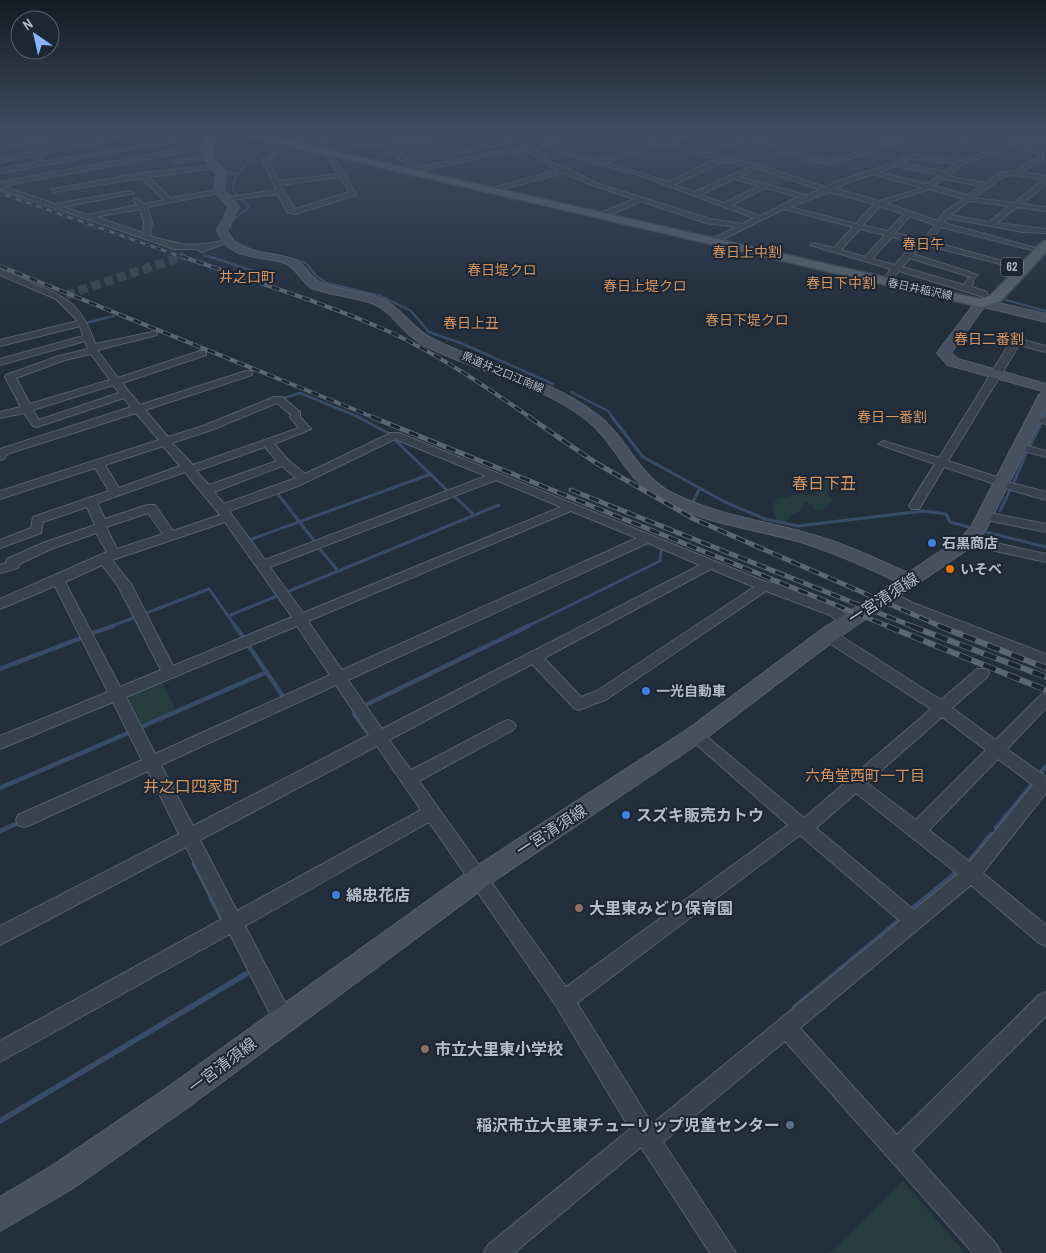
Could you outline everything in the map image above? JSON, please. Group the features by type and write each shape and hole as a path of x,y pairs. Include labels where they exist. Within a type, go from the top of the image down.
{"main road":[{"name":"春日井稲沢線","path":"497,192 885,282 983,298"},
{"path":"223,195 234,207 223,226 226,242"},
{"name":"62","path":"983,298 1046,232"},
{"name":"県道井之口江南線","path":"226,242 256,255 292,262 315,285 379,302 400,316 423,340 522,378 575,406 599,423 642,478 663,495 683,504 742,523 820,542 909,580"},
{"name":"62","path":"983,298 996,298 1046,246"},
{"path":"1046,318 983,298 958,337 944,353 954,362 1046,388"},
{"name":"一宮清須線","path":"0,1215 61,1178 174,1100 480,877 695,735 837,628 968,541 978,529 1020,447 1040,419 1046,396"}],"street":[{"path":"19,192 87,218 177,247 209,247"},
{"path":"55,192 58,206"},
{"path":"160,192 169,201"},
{"path":"87,218 169,201 260,192"},
{"path":"282,192 290,210 295,212 353,192"},
{"path":"619,192 643,198 709,221 743,226"},
{"path":"688,192 760,218"},
{"path":"694,195 699,192"},
{"path":"724,206 752,192"},
{"path":"790,192 806,197"},
{"path":"713,242 772,212 820,192"},
{"path":"838,192 879,203 939,224 998,252 1014,265"},
{"path":"836,251 879,203 913,192"},
{"path":"946,192 969,198 1046,210"},
{"path":"885,282 908,255 926,241 946,216 976,192"},
{"path":"58,206 130,193 142,206 150,226 146,237"},
{"path":"991,224 1031,193 1046,195"},
{"path":"601,216 643,198"},
{"path":"783,207 856,228 926,241 998,252 1032,248"},
{"path":"772,212 804,222 816,216"},
{"path":"867,260 908,214"},
{"path":"946,216 1046,232"},
{"path":"185,256 226,242"},
{"path":"814,245 966,288 983,298"},
{"path":"966,288 980,265 998,252"},
{"path":"908,255 974,275"},
{"path":"0,272 59,297 74,310 83,322 93,349 126,394 190,468 225,513 263,565 378,736 480,877 564,1000 646,1135 724,1253"},
{"path":"0,283 17,279 24,280 65,296 78,308 84,319 83,322"},
{"path":"0,343 83,322"},
{"path":"46,438 10,377 62,358 154,334"},
{"path":"13,376 0,364 26,353 89,337"},
{"path":"915,506 1016,341 1046,349"},
{"path":"0,415 28,409 203,353"},
{"path":"0,457 3,452 249,373"},
{"path":"37,424 126,394"},
{"path":"0,495 210,427 278,399 296,414 296,417 306,429 37,520 37,530 0,544"},
{"path":"0,604 109,556 171,537 304,479 394,435 709,565 764,586 774,587 835,612 837,628 1045,786 971,874 786,1027 496,1253"},
{"path":"268,443 284,462 304,479"},
{"path":"883,444 1046,496"},
{"path":"1020,447 1046,454"},
{"path":"207,490 284,462"},
{"path":"98,463 116,493"},
{"path":"263,565 494,477"},
{"path":"90,502 109,556 170,673"},
{"path":"0,569 13,565 12,562 47,546 151,508 171,537"},
{"path":"0,743 569,508"},
{"path":"985,516 1046,528"},
{"path":"24,820 646,539"},
{"path":"968,541 1046,558"},
{"path":"0,936 378,736 709,565"},
{"path":"58,580 283,1020"},
{"path":"534,657 579,704 602,695 764,586"},
{"path":"887,595 908,606 1046,660"},
{"path":"564,1000 802,827 982,673"},
{"path":"917,831 1046,699"},
{"path":"409,779 508,726"},
{"path":"695,735 914,921"},
{"path":"855,783 971,874 1046,937"},
{"path":"0,1052 432,812"},
{"path":"897,1150 1046,1002"},
{"path":"786,1027 989,1253"}],"green space":[{"path":"826,479 840,486 826,493 833,500 822,510 813,510 813,505 805,502 800,511 792,514 785,523 776,519 772,507 777,499 799,494 818,495 811,488 818,485 821,480"},
{"path":"161,680 176,710 139,726 125,698 127,694"},
{"path":"903,1181 965,1253 830,1253"}],"waterway":[{"path":"7,192 100,223"},
{"path":"235,192 237,196"},
{"path":"230,229 231,222 248,208 248,205 238,197"},
{"path":"234,242 251,249"},
{"path":"253,250 261,253"},
{"path":"203,252 204,255 212,258"},
{"path":"208,256 268,276"},
{"path":"287,258 285,257 306,263 316,276 327,283 376,295"},
{"path":"379,295 411,311 429,332 463,344 553,384"},
{"path":"1006,300 1046,311"},
{"path":"86,323 114,316"},
{"path":"571,392 608,411 613,418"},
{"path":"281,399 300,393 361,418"},
{"path":"358,417 390,434"},
{"path":"612,417 643,457 700,488"},
{"path":"1030,446 1041,424"},
{"path":"394,439 431,474"},
{"path":"1013,484 1026,454"},
{"path":"911,503 935,464"},
{"path":"299,522 431,474"},
{"path":"431,474 449,492"},
{"path":"692,504 700,488"},
{"path":"700,488 725,502 765,519 798,526 923,511 946,514 950,522 968,527"},
{"path":"1000,511 1010,490"},
{"path":"277,493 299,522"},
{"path":"454,496 474,515"},
{"path":"287,592 499,505"},
{"path":"252,539 299,522"},
{"path":"299,522 316,543"},
{"path":"986,532 1046,547"},
{"path":"319,548 338,571"},
{"path":"526,627 660,561 661,550"},
{"path":"144,614 209,589 228,616"},
{"path":"228,616 277,596"},
{"path":"228,616 236,627"},
{"path":"109,627 136,617"},
{"path":"93,633 113,626"},
{"path":"235,626 243,637"},
{"path":"368,704 528,626"},
{"path":"0,669 81,638"},
{"path":"248,645 266,672"},
{"path":"141,727 266,672"},
{"path":"266,672 284,698"},
{"path":"354,714 367,732"},
{"path":"0,788 128,733"},
{"path":"1040,774 1046,766"},
{"path":"996,828 1033,783"},
{"path":"0,831 20,822"},
{"path":"968,863 991,834"},
{"path":"194,864 212,899"},
{"path":"924,899 958,871"},
{"path":"211,898 222,919"},
{"path":"910,911 926,898"},
{"path":"795,1007 901,919"},
{"path":"0,1121 251,971"}],"tunnel":[{"path":"66,295 184,256"},
{"path":"180,258 185,256"}],"railway":[{"path":"0,193 185,258"},
{"path":"181,256 314,302 392,333 446,362 531,418"},
{"path":"0,266 375,418"},
{"path":"372,417 890,627"},
{"path":"529,417 596,463 694,519 942,627"},
{"path":"571,490 914,627"},
{"path":"887,626 1046,690"},
{"path":"911,626 1046,677"},
{"path":"939,626 1046,668"}],"place":[{"name":"石黒商店","path":"932,543"},
{"name":"いそべ","path":"950,569"},
{"name":"一光自動車","path":"646,691"},
{"name":"スズキ販売カトウ","path":"626,815"},
{"name":"綿忠花店","path":"336,895"},
{"name":"大里東みどり保育園","path":"579,908"},
{"name":"市立大里東小学校","path":"425,1049"},
{"name":"稲沢市立大里東チューリップ児童センター","path":"790,1125"}],"district":[{"name":"春日午","path":"923,244"},
{"name":"春日上中割","path":"747,252"},
{"name":"春日堤クロ","path":"502,270"},
{"name":"井之口町","path":"247,277"},
{"name":"春日下中割","path":"841,283"},
{"name":"春日上堤クロ","path":"645,286"},
{"name":"春日下堤クロ","path":"747,320"},
{"name":"春日上丑","path":"471,323"},
{"name":"春日二番割","path":"989,339"},
{"name":"春日一番割","path":"892,417"},
{"name":"春日下丑","path":"824,483"},
{"name":"六角堂西町一丁目","path":"865,776"},
{"name":"井之口四家町","path":"191,786"}]}
